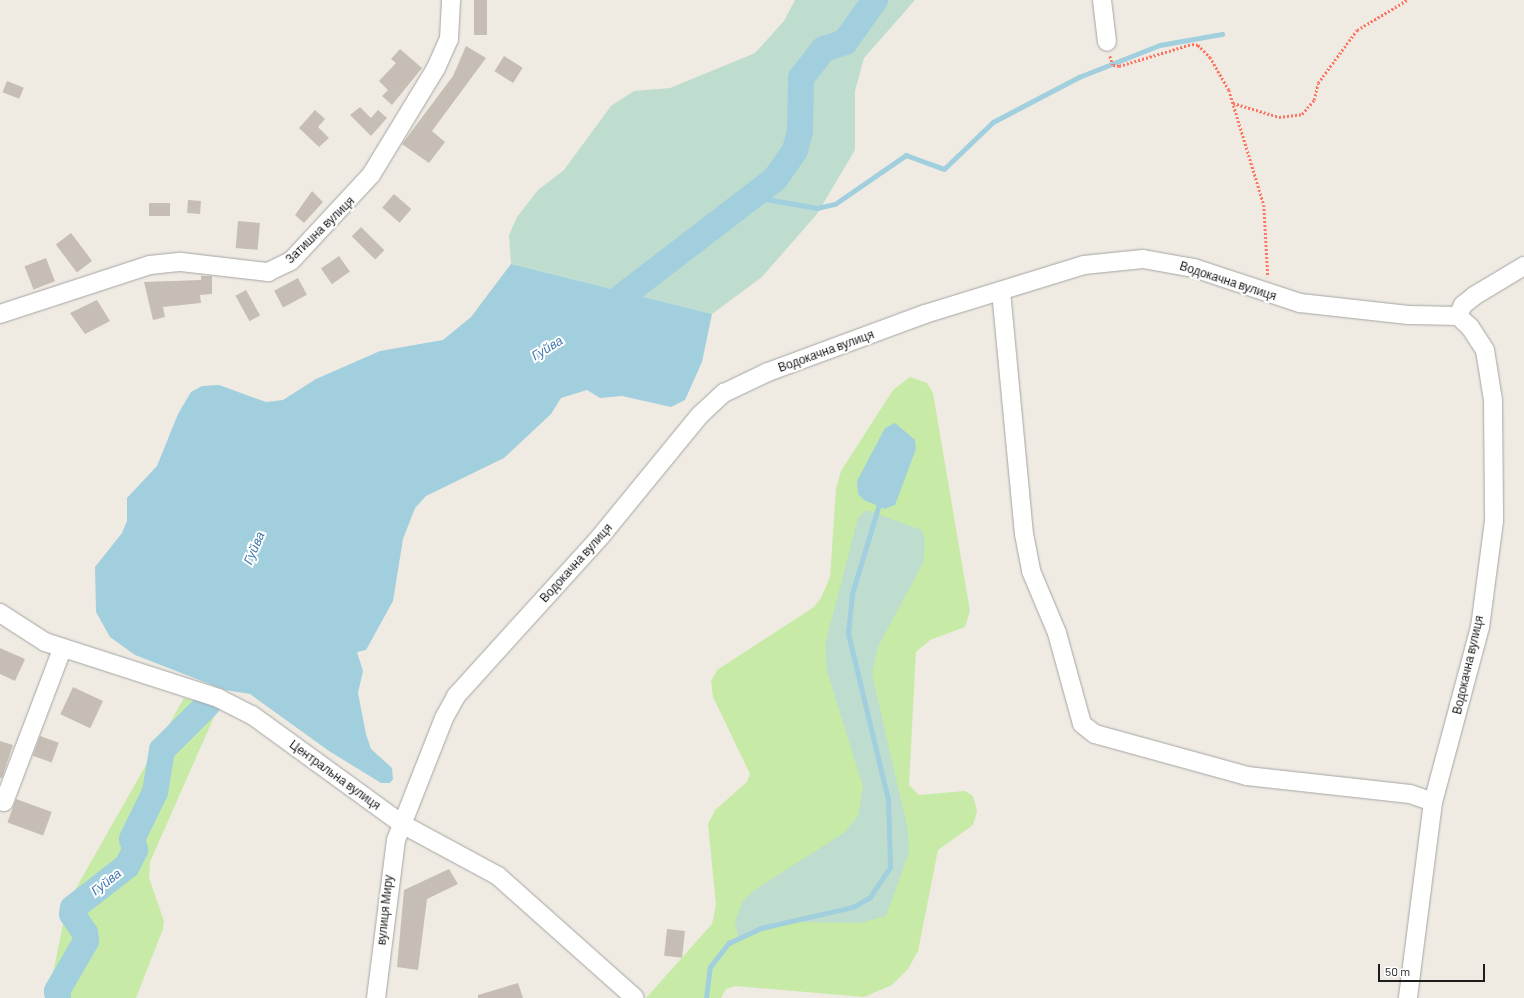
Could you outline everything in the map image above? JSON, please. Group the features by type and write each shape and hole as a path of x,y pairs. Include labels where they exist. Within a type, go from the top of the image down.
{"street":[{"name":"Затишна вулиця","path":"0,314 150,265 181,262 268,272 291,261 371,175 439,62 449,39 451,0"},
{"path":"1102,0 1107,42"},
{"name":"Водокачна вулиця","path":"402,824 444,718 456,696 600,537 700,414 724,393 925,314 1084,265 1143,258 1194,268 1268,294 1300,303 1382,313 1458,316 1474,333 1488,362 1495,502 1480,626 1433,802 1408,998"},
{"path":"1458,316 1463,304 1524,266"},
{"path":"1001,291 1024,534 1031,571 1057,632 1082,724 1095,734 1247,776 1410,794 1433,802"},
{"name":"Центральна вулиця","path":"0,613 29,634 62,649 236,706 402,824 498,876 635,998"},
{"path":"4,802 62,649"},
{"name":"вулиця Миру","path":"376,998 389,873 402,824"}],"path":[{"path":"1233,103 1279,117 1302,114 1314,100 1318,83 1357,30 1408,0"},
{"path":"1111,60 1113,65 1179,46 1198,45 1225,82 1233,103 1264,205 1269,240 1268,294"}],"green space":[{"path":"795,0 915,0 864,58 855,91 855,150 817,214 762,277 712,314 511,264 509,235 517,217 538,190 564,170 611,106 634,91 670,88 755,53 784,21"},
{"path":"910,377 927,383 933,393 970,611 965,627 930,640 916,652 909,785 919,795 965,791 973,796 977,811 973,825 938,850 918,951 908,969 892,985 864,997 735,986 726,989 721,998 646,998 712,924 716,905 708,824 715,810 747,782 750,774 713,697 711,681 717,670 814,607 821,598 830,577 836,489 841,471 893,390"},
{"path":"866,510 922,530 925,542 923,563 878,647 872,674 908,830 909,853 886,916 860,923 789,922 738,937 735,921 743,901 756,889 845,832 858,816 863,787 827,671 825,644 858,518"},
{"path":"184,698 218,708 150,862 149,878 164,921 163,929 136,998 48,998 67,904"}],"water":[{"path":"511,264 712,314 702,362 685,400 671,407 622,396 600,398 587,390 561,398 551,414 504,458 426,496 415,508 403,539 393,601 366,650 357,652 363,671 358,693 366,734 371,749 392,768 393,779 390,783 381,783 329,751 250,694 225,690 135,655 110,637 96,612 95,567 122,533 127,521 127,498 157,466 178,414 191,392 202,386 219,385 266,402 283,400 316,379 380,351 443,340 471,317"},
{"path":"895,423 915,440 916,449 895,505 885,509 864,500 858,494 857,481 885,428"}],"building":[{"path":"474,0 487,0 487,35 474,35"},
{"path":"466,46 486,58 432,131 445,142 429,163 402,144 453,76"},
{"path":"400,49 422,68 392,105 382,96 388,90 379,81 396,63 391,59"},
{"path":"504,56 523,68 513,83 494,71"},
{"path":"7,81 24,88 19,99 3,92"},
{"path":"360,107 371,118 378,110 387,118 371,136 350,115"},
{"path":"315,110 325,119 318,127 329,138 319,147 299,128"},
{"path":"312,191 323,202 304,223 295,215"},
{"path":"394,194 411,209 400,223 382,208"},
{"path":"188,200 201,201 200,214 187,213"},
{"path":"149,203 170,203 170,216 149,216"},
{"path":"238,221 260,223 258,250 236,248"},
{"path":"361,227 384,250 375,260 352,236"},
{"path":"71,233 92,261 77,272 56,244"},
{"path":"339,256 350,272 332,284 321,269"},
{"path":"46,258 55,281 33,290 25,266"},
{"path":"201,276 212,276 212,294 200,295 201,303 163,307 165,317 153,320 144,282 201,280"},
{"path":"298,278 307,295 283,307 274,291"},
{"path":"246,290 260,315 250,321 236,296"},
{"path":"97,300 110,321 85,334 70,313"},
{"path":"0,648 25,659 15,681 0,674"},
{"path":"73,687 103,701 90,728 60,714"},
{"path":"40,736 59,743 52,763 33,756"},
{"path":"0,741 13,745 2,778 0,778"},
{"path":"16,799 52,812 43,835 7,822"},
{"path":"449,869 458,884 427,899 418,970 397,967 404,890"},
{"path":"667,929 685,931 682,958 664,956"},
{"path":"518,983 523,998 478,998 478,995"}],"waterway":[{"name":"Гуйва","path":"599,314 775,179 795,150 800,131 801,78 824,49 845,42 875,0"},
{"path":"754,197 817,208 835,204 906,155 944,169 993,122 1079,77 1160,45 1222,34"},
{"path":"706,998 710,967 729,943 761,928 853,907 870,897 890,867 888,800 848,633 852,594 880,501"},
{"name":"Гуйва","path":"58,998 57,991 86,941 85,933 72,914 73,908 127,866 135,850 132,839 155,792 162,750 208,704"}]}
